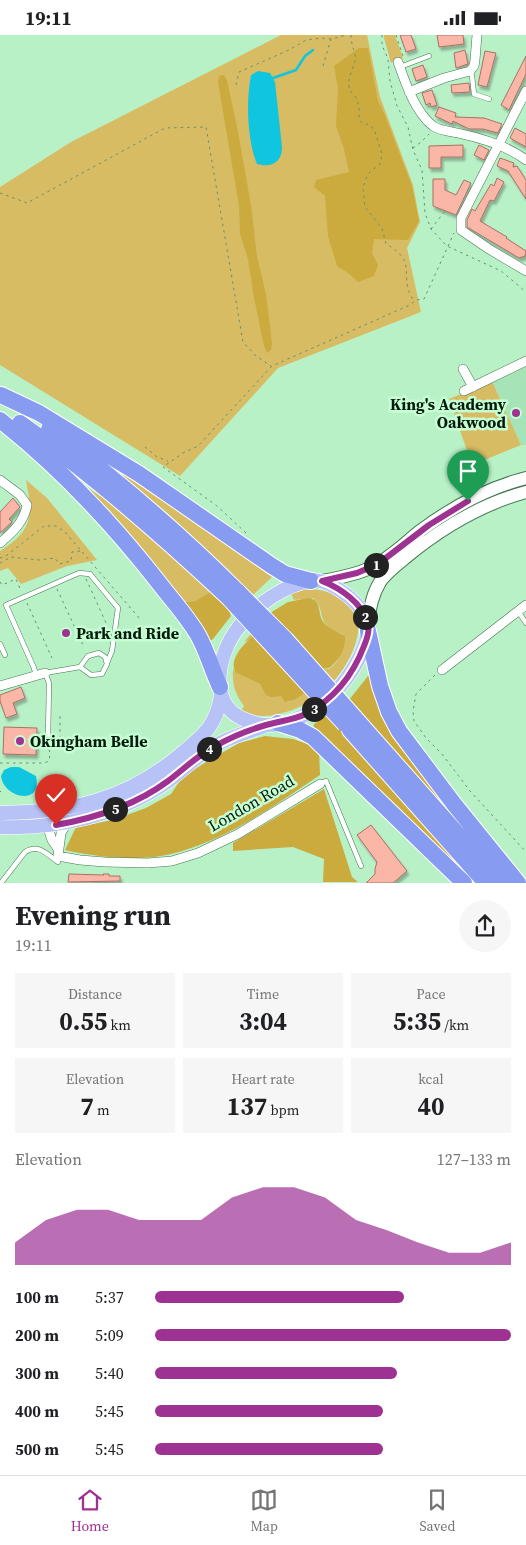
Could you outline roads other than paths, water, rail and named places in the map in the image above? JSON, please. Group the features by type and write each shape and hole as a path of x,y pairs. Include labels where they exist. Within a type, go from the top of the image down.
{"highway":[{"path":"0,400 39,413 139,474 280,571 316,581"},
{"path":"0,400 55,448 234,595 501,883"},
{"path":"0,420 25,439 64,476 146,566 198,635 221,692"},
{"path":"368,627 382,693 399,731 454,804 518,883"},
{"path":"349,721 486,883"},
{"path":"273,724 300,730 313,737 464,883"}],"main road":[{"path":"0,816 76,807 102,800 130,789 151,777 206,731 216,717 221,692 222,663 228,643 247,616 277,594 295,585 357,573 371,568 386,559 412,537 448,512 485,493 526,478"},
{"path":"0,816 47,825 67,823 104,813 132,802 168,782 213,747 228,739 304,715 329,699 353,669 358,660 368,627 372,600 380,582 388,573 428,539 480,509 526,491"},
{"path":"316,581 333,586 348,596 363,614 368,627"},
{"path":"221,692 225,705 234,715 249,722 273,724"},
{"path":"45,811 47,825"}],"street":[{"path":"409,92 444,78 470,71 474,66 475,60 476,35"},
{"path":"399,65 409,92 425,118 434,127 474,137 516,152 526,160"},
{"path":"525,97 461,218 461,230 471,238 525,268"},
{"path":"463,369 468,389 526,361"},
{"path":"0,480 20,495 27,505 25,516 14,531 0,543"},
{"path":"442,670 526,605"},
{"path":"0,686 41,674"},
{"name":"London Road","path":"58,849 58,856 80,860 148,863 172,861 198,853 238,834 320,784"},
{"path":"58,849 61,833 67,823"},
{"path":"47,825 52,840 58,849"}],"lane":[{"path":"399,65 429,56"},
{"path":"470,71 474,94 489,99"},
{"path":"48,739 49,683 34,668 6,605 79,573 90,574 118,609 112,651 105,671 98,675 91,675 80,667"},
{"path":"518,611 526,623"},
{"path":"0,643 5,655"},
{"path":"41,674 80,667 88,656 95,653 102,655 107,663"},
{"path":"320,784 326,781 361,866"},
{"path":"1,883 25,851 30,848 41,849 58,862"}],"water":[{"path":"258,71 270,73 275,82 282,152 278,160 271,165 257,164 249,132 249,85 251,75"},
{"path":"11,767 19,767 36,776 37,786 34,792 22,796 9,790 1,776 4,770"}],"waterway":[{"path":"273,78 296,70 305,56 313,50"}],"place":[{"name":"King's Academy Oakwood","path":"516,413"},
{"name":"Park and Ride","path":"66,633"},
{"name":"Okingham Belle","path":"20,741"}]}
